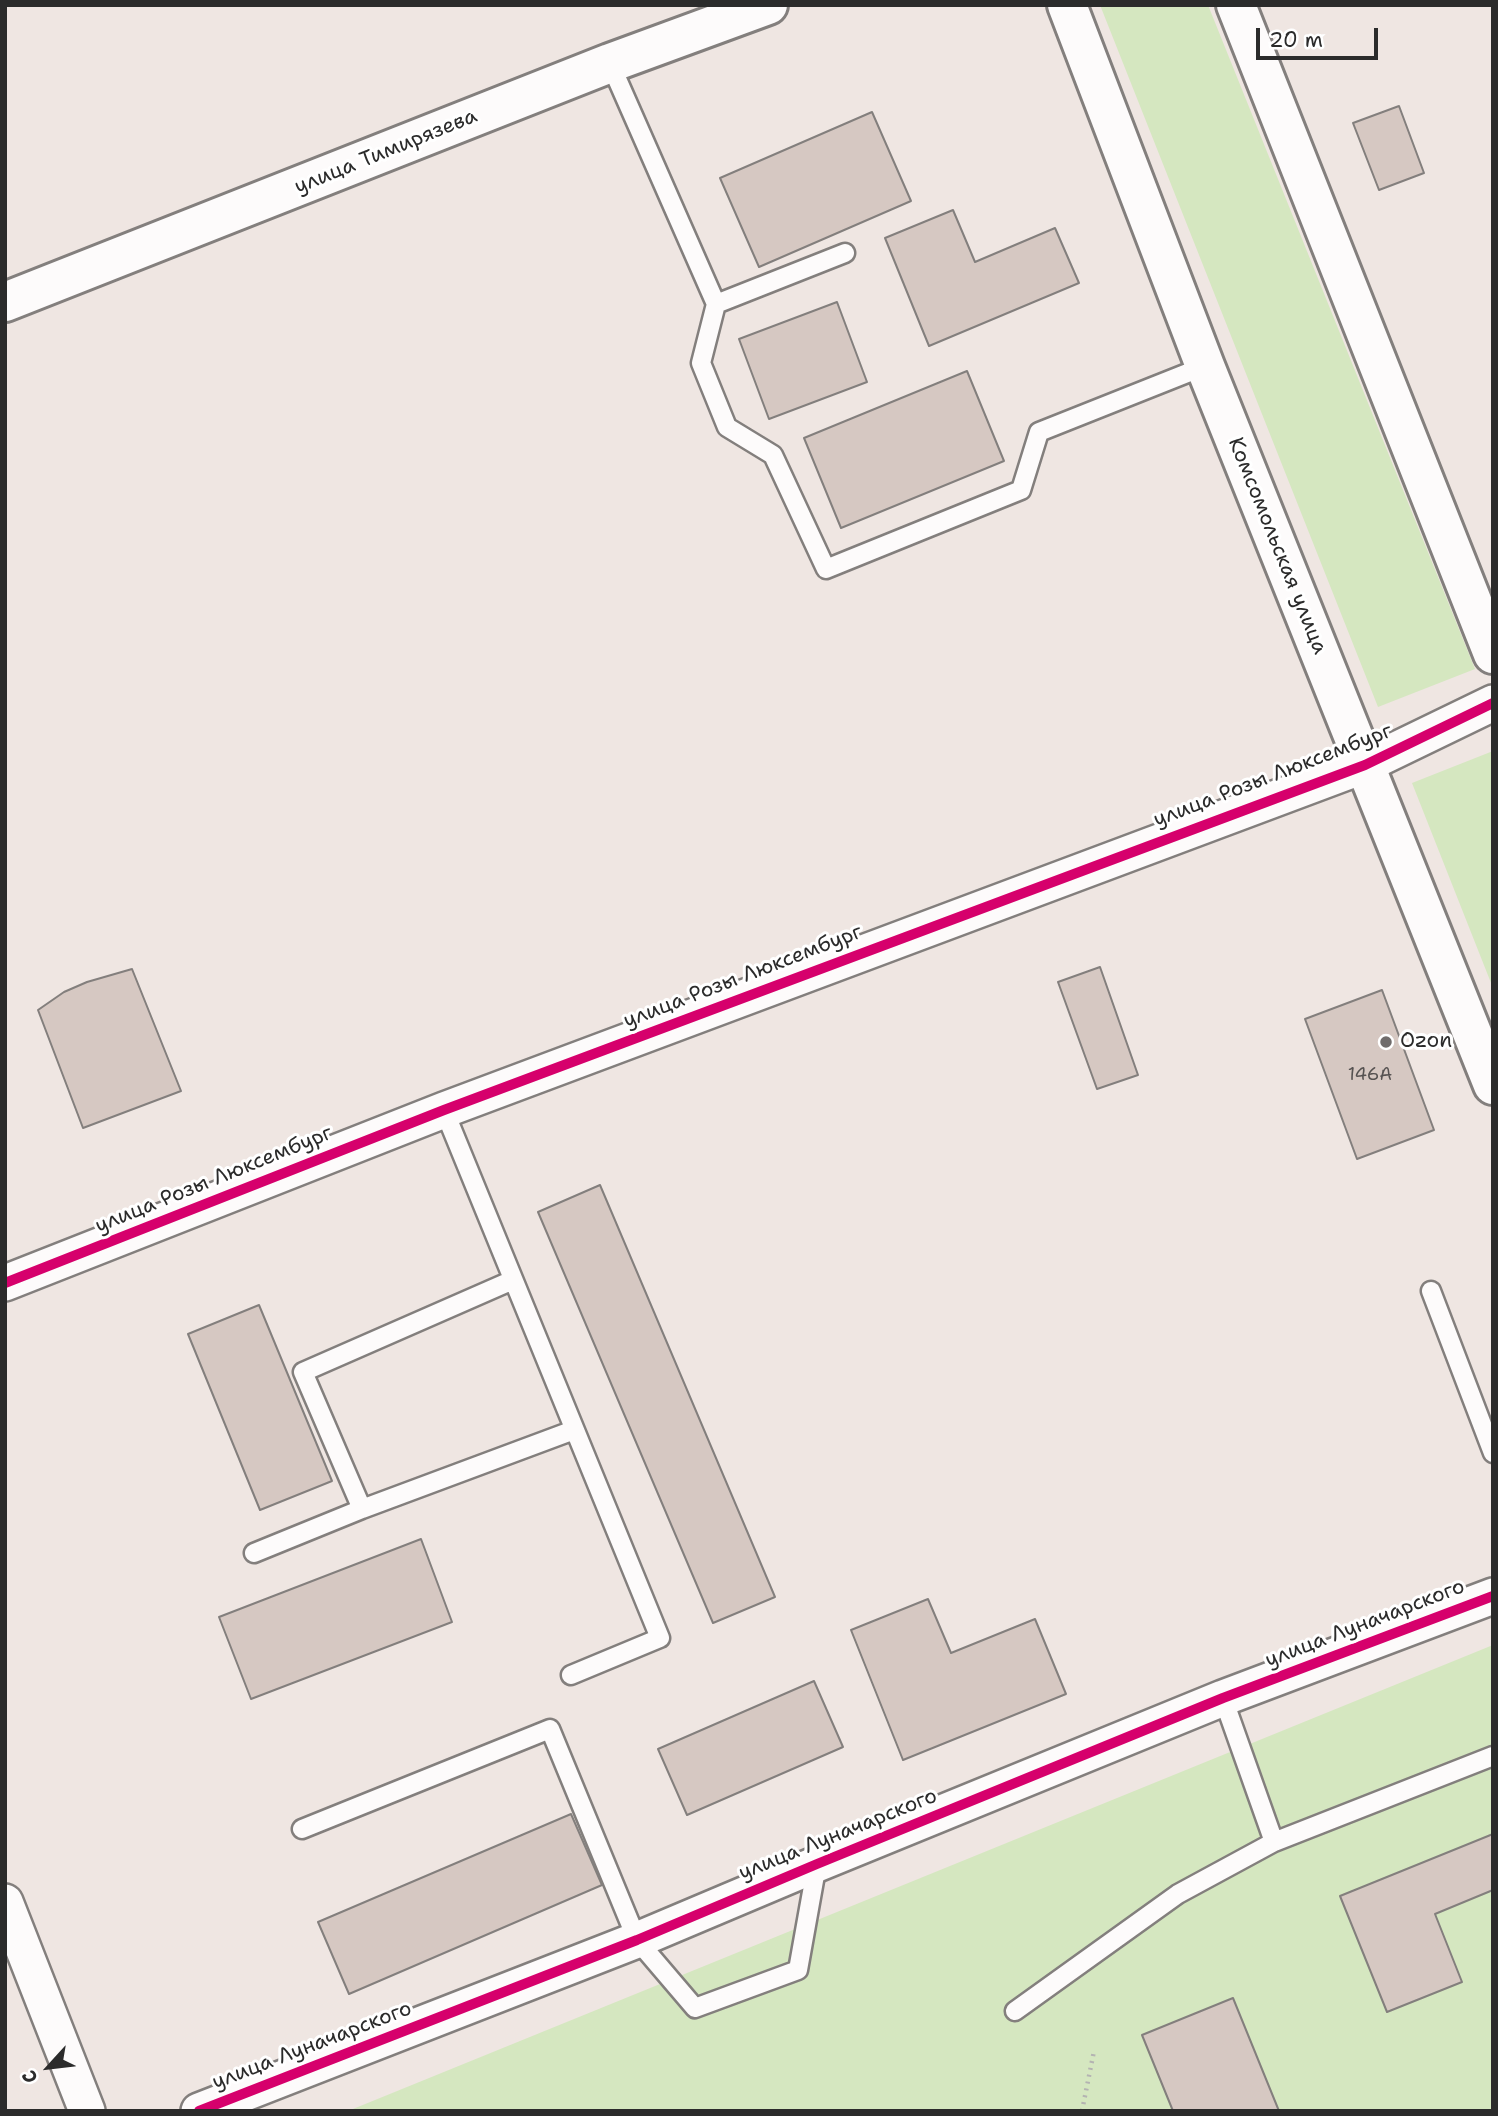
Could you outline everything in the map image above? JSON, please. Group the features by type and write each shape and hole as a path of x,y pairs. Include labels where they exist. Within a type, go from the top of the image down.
{"street":[{"name":"улица Тимирязева","path":"5,302 610,64 768,5"},
{"name":"Комсомольская улица","path":"1067,5 1205,366 1493,1085"},
{"path":"1236,5 1493,654"},
{"name":"улица Розы Люксембург","path":"5,1283 444,1110 1365,765 1493,703"},
{"name":"улица Луначарского","path":"199,2111 637,1940 1223,1698 1493,1596"},
{"path":"5,1902 87,2111"}],"lane":[{"path":"610,64 716,304 701,363 727,427 773,454 826,569 1021,490 1039,432 1205,366"},
{"path":"716,304 845,253"},
{"path":"444,1110 660,1639 571,1675"},
{"path":"362,1509 303,1372 513,1280"},
{"path":"1431,1291 1493,1452"},
{"path":"254,1553 362,1509 575,1430"},
{"path":"1223,1698 1274,1842"},
{"path":"302,1829 550,1728 637,1940 695,2008 798,1970 817,1864"},
{"path":"1015,2011 1178,1894 1274,1842 1493,1756"}],"path":[{"path":"1082,2111 1094,2051"}],"green space":[{"path":"1100,5 1208,5 1475,669 1378,707"},
{"path":"1493,751 1493,988 1412,783"},
{"path":"1493,1645 1493,2111 348,2111"}],"building":[{"path":"1399,106 1424,173 1379,190 1353,123"},
{"path":"872,112 911,201 759,267 720,178"},
{"path":"953,210 975,262 1055,228 1079,283 929,346 885,238"},
{"path":"837,302 867,382 769,419 739,339"},
{"path":"967,371 1004,461 841,528 804,438"},
{"path":"1100,967 1138,1075 1097,1089 1058,982"},
{"path":"132,969 181,1091 83,1128 38,1010 64,992 87,982"},
{"path":"1382,990 1434,1130 1357,1159 1305,1019"},
{"path":"600,1185 775,1597 713,1623 538,1212"},
{"path":"259,1305 332,1481 260,1510 188,1334"},
{"path":"421,1539 452,1622 251,1699 219,1617"},
{"path":"928,1599 951,1653 1035,1619 1066,1694 903,1760 851,1630"},
{"path":"814,1681 843,1747 687,1815 658,1749"},
{"path":"571,1814 602,1885 349,1994 318,1922"},
{"path":"1493,1834 1493,1890 1435,1914 1462,1982 1387,2012 1340,1896"},
{"path":"1233,1998 1279,2111 1173,2111 1142,2035"}],"cycle path":[{"path":"5,1283 444,1110 1365,765 1493,703"},
{"path":"199,2111 637,1940 1223,1698 1493,1596"}],"place":[{"name":"Ozon","path":"1386,1042"}]}
